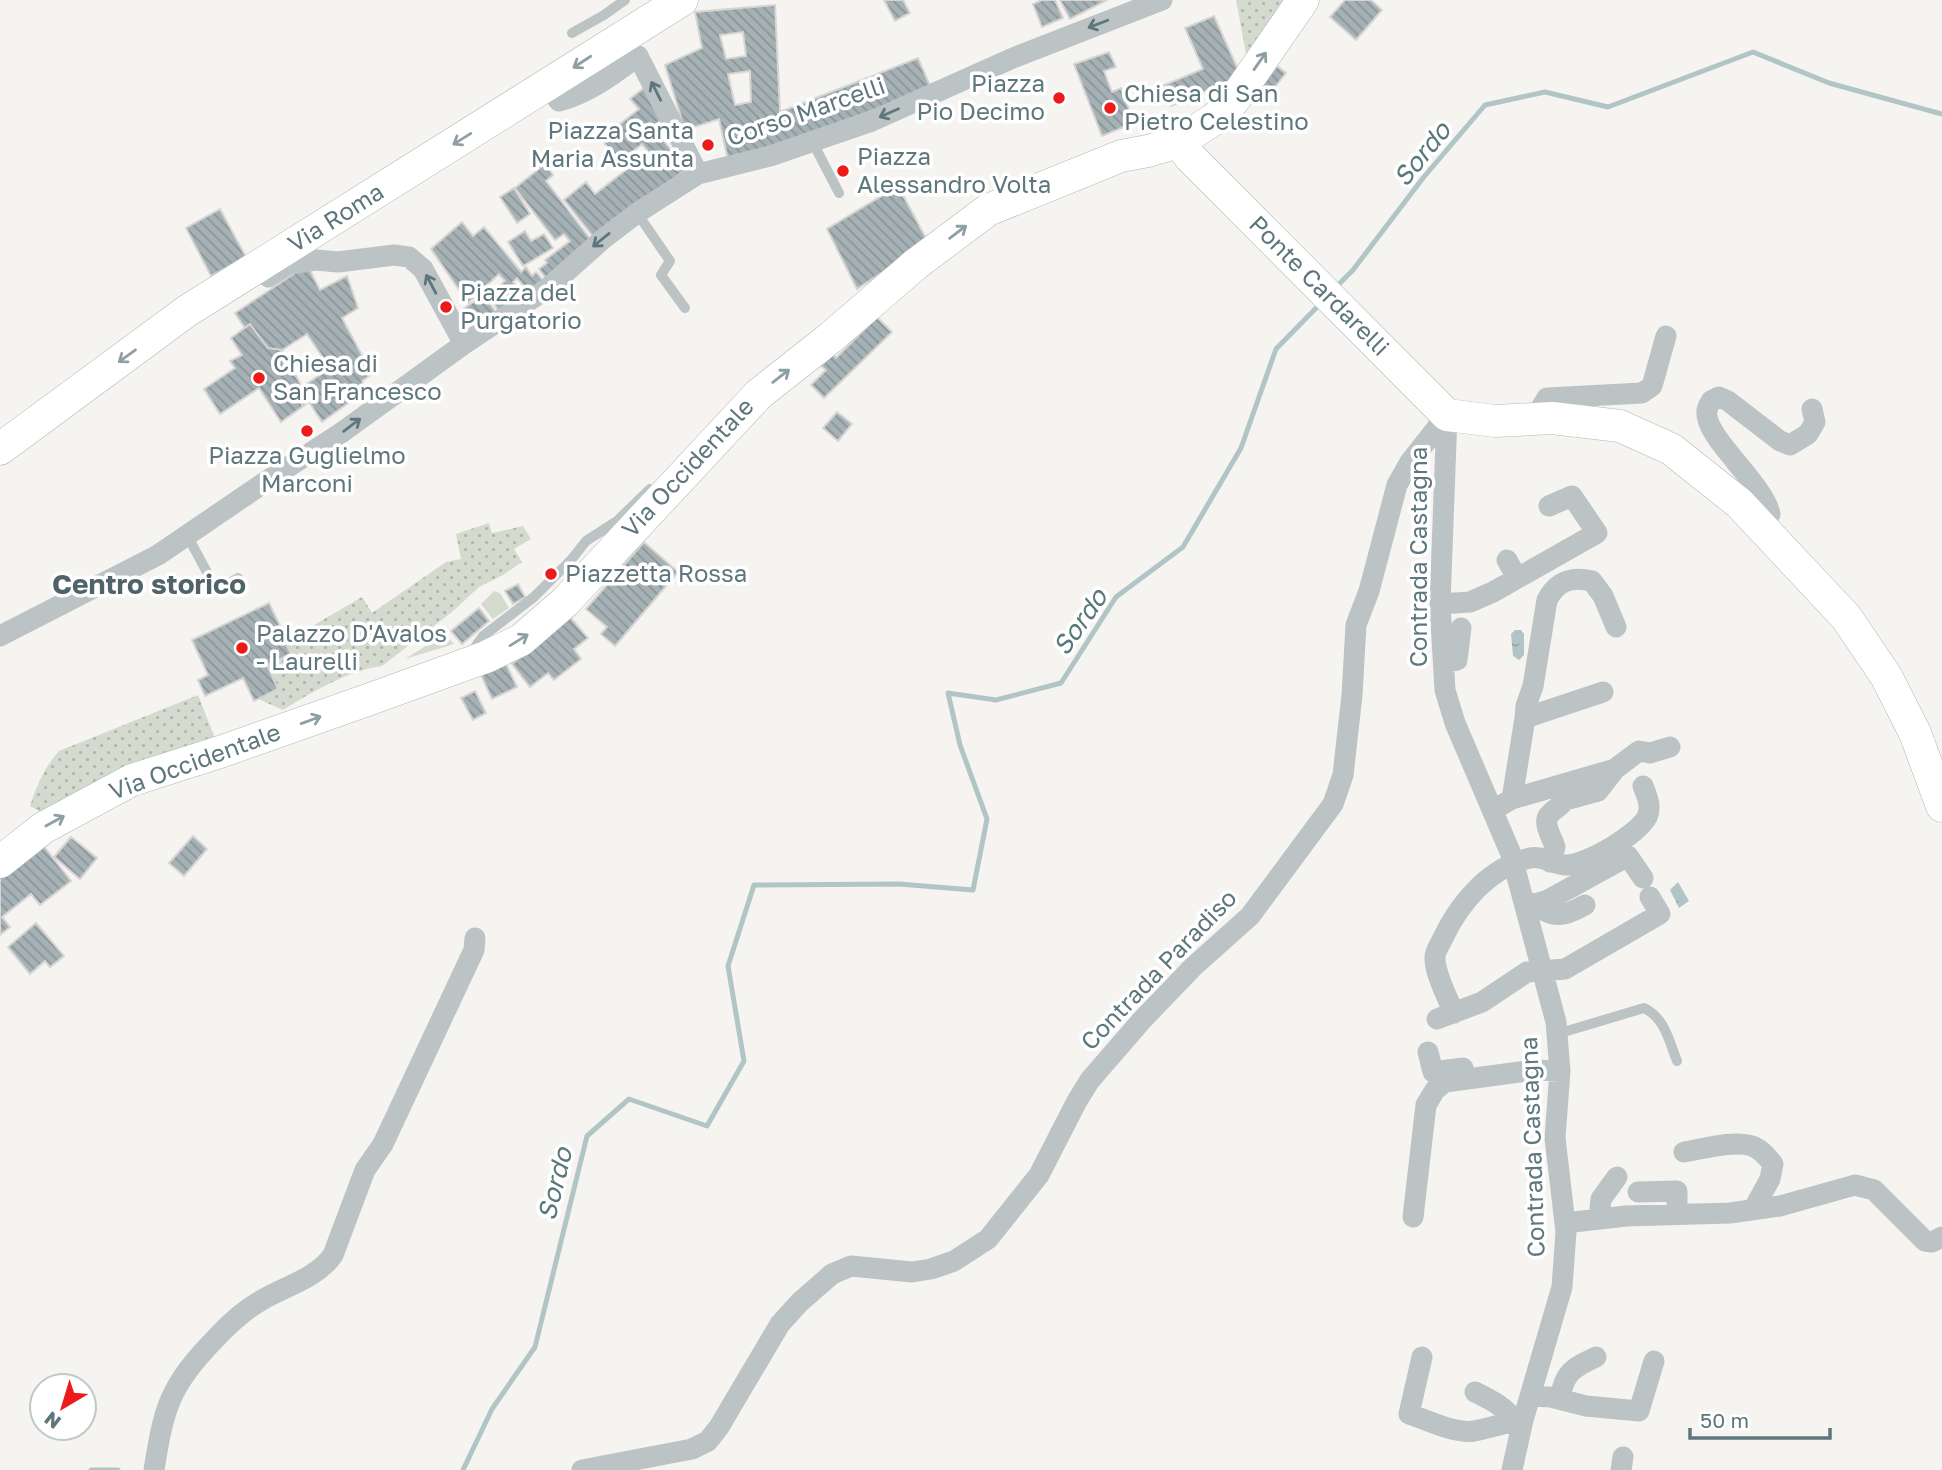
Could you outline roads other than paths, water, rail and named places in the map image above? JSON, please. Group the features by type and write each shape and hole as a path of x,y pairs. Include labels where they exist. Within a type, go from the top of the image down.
{"main road":[{"name":"Via Roma","path":"0,449 187,311 682,0"},
{"name":"Via Occidentale","path":"0,862 43,828 132,780 220,752 465,664 521,640 565,602 758,394 830,338 916,264 988,210 1121,156 1148,151 1185,150 1234,100 1303,0"},
{"name":"Ponte Cardarelli","path":"1185,150 1447,415"},
{"path":"1447,415 1495,421 1552,418 1620,426 1671,449 1739,503 1846,617 1886,676 1914,733 1942,806"}],"street":[{"name":"Corso Marcelli","path":"0,636 126,573 187,535 341,433 464,344 548,288 572,265 637,213 698,174 770,156 872,121 1013,58 1162,0"},
{"path":"547,86 559,101 570,98 638,56 698,174"},
{"path":"164,329 176,334 287,265 316,260 338,262 394,255 409,257 423,269 464,344"},
{"path":"1539,419 1547,398 1642,393 1652,386 1666,336"},
{"path":"1760,524 1770,514 1768,504 1757,486 1720,442 1709,424 1706,412 1711,401 1719,397 1780,441 1790,445 1808,434 1815,422 1812,409"},
{"name":"Contrada Castagna","path":"1447,415 1440,604 1450,662 1445,690 1455,723 1530,903 1559,1053 1555,1138 1565,1223 1562,1287 1530,1396 1519,1421 1512,1470"},
{"name":"Contrada Paradiso","path":"582,1470 692,1449 708,1441 738,1398 780,1324 832,1274 851,1266 912,1272 931,1269 971,1252 1002,1224 1039,1175 1090,1080 1184,975 1250,916 1333,804 1343,775 1356,625 1369,591 1397,485 1410,462 1447,415"},
{"path":"1440,604 1470,602 1512,569 1597,533 1572,496 1549,506"},
{"path":"1512,799 1526,706 1533,686 1547,600 1553,588 1566,580 1579,578 1592,581 1603,596 1616,627"},
{"path":"1460,696 1450,662 1461,628"},
{"path":"1525,718 1604,692"},
{"path":"1550,862 1555,847 1546,819 1549,813 1560,808 1565,800 1598,791 1615,769 1639,751 1650,753 1670,747"},
{"path":"1493,810 1512,799 1615,769"},
{"path":"1530,903 1548,900 1628,856 1660,914 1565,969 1527,972 1482,1002 1446,1016 1435,957 1447,930 1467,898 1499,870 1514,863 1535,857 1567,865 1615,845 1634,832 1648,816 1648,800 1643,786"},
{"path":"1530,903 1550,914 1560,915 1585,905"},
{"path":"155,1463 168,1403 190,1364 237,1316 315,1273 326,1266 333,1255 365,1170 383,1144 474,950 475,937"},
{"path":"1428,1052 1433,1072 1559,1053"},
{"path":"1413,1217 1426,1105 1435,1090 1445,1082 1535,1070 1559,1053"},
{"path":"1684,1152 1725,1145 1751,1145 1764,1153 1773,1164 1770,1179 1754,1210"},
{"path":"1599,1219 1601,1199 1617,1177"},
{"path":"1565,1223 1677,1213 1754,1210 1780,1206 1855,1185 1874,1190 1926,1241 1932,1242 1942,1237"},
{"path":"1638,1192 1677,1191 1677,1213"},
{"path":"1422,1357 1409,1414 1472,1432 1519,1421"},
{"path":"1560,1399 1570,1371 1596,1357"},
{"path":"1530,1396 1639,1412 1654,1361"},
{"path":"1475,1392 1493,1400 1519,1421"}],"lane":[{"path":"572,33 625,0"},
{"path":"812,141 839,193"},
{"path":"637,213 670,261 661,275 685,308"},
{"path":"465,664 483,636 534,597 586,541 612,522 617,522 656,483"},
{"path":"603,559 604,547 620,525 617,522"},
{"path":"187,535 217,591 238,578"},
{"path":"1559,1053 1644,1009 1661,1020 1677,1061"}],"water":[{"path":"1515,630 1521,630 1524,634 1524,655 1519,660 1513,656 1511,634"},
{"path":"1678,882 1689,901 1679,908 1670,890"}],"waterway":[{"name":"Sordo","path":"1335,288 1353,270 1423,178 1485,105 1545,92 1608,107 1753,52 1829,83 1942,114"},
{"name":"Sordo","path":"463,1470 492,1409 535,1347 587,1136 629,1099 707,1126 744,1061 728,966 754,885 899,884 973,890 987,819 960,745 948,693 996,700 1061,683 1116,597 1183,547 1241,448 1276,349 1321,303"},
{"name":"Sordo","path":"91,1470 118,1470"}],"place":[{"name":"Piazza Pio Decimo","path":"1059,98"},
{"name":"Chiesa di San Pietro Celestino","path":"1110,108"},
{"name":"Piazza Santa Maria Assunta","path":"708,145"},
{"name":"Piazza Alessandro Volta","path":"843,171"},
{"name":"Piazza del Purgatorio","path":"446,307"},
{"name":"Chiesa di San Francesco","path":"259,378"},
{"name":"Piazza Guglielmo Marconi","path":"307,431"},
{"name":"Piazzetta Rossa","path":"551,574"},
{"name":"Palazzo D'Avalos - Laurelli","path":"242,648"}],"district":[{"name":"Centro storico","path":"149,584"}]}
